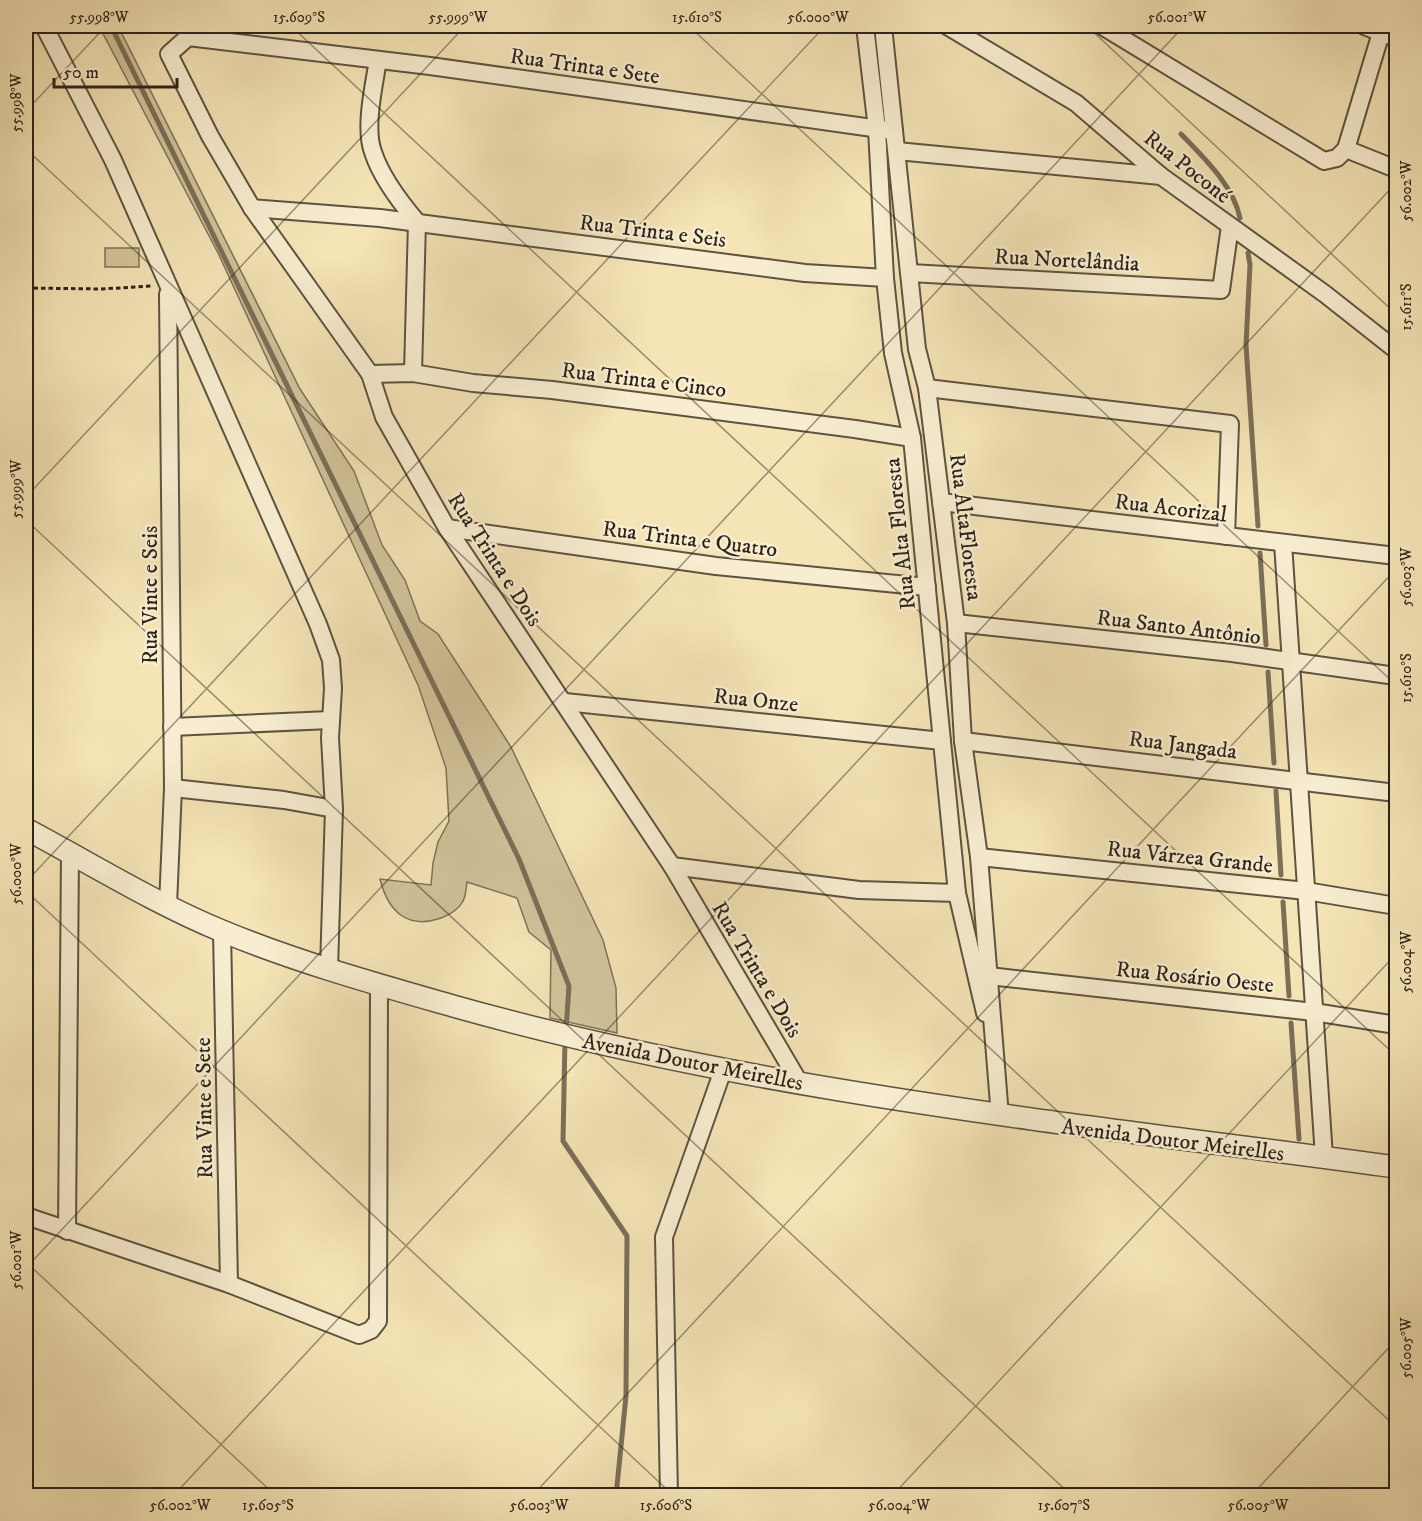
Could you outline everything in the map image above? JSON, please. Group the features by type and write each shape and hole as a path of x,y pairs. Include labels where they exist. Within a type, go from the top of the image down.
{"street":[{"path":"44,26 113,160 318,624 331,660 330,720 334,809 329,968"},
{"name":"Rua Alta Floresta","path":"865,26 876,129 885,278 893,353 912,438 957,893 980,998 993,1036"},
{"name":"Rua AltaFloresta","path":"883,26 917,349 927,388 956,623 963,741 979,857 993,1036"},
{"name":"Rua Poconé","path":"947,26 1076,103 1161,176 1396,350"},
{"path":"1102,26 1324,160 1337,158 1346,149 1387,32 1364,26"},
{"name":"Rua Trinta e Sete","path":"169,54 188,37 378,60 894,131"},
{"name":"Rua Trinta e Dois","path":"169,54 210,136 252,208 370,374 384,417 447,528 565,702 621,793 672,866 799,1082"},
{"path":"378,60 370,115 372,151 400,202 417,222 413,373"},
{"path":"1346,149 1396,169"},
{"path":"897,151 1161,176"},
{"path":"252,208 417,222"},
{"name":"Rua Trinta e Seis","path":"417,222 805,273 885,278"},
{"name":"Rua Nortelândia","path":"910,273 1221,290 1230,226"},
{"name":"Rua Vinte e Seis","path":"167,284 173,788 168,905"},
{"path":"893,353 917,349"},
{"name":"Rua Trinta e Cinco","path":"370,374 413,373 912,438"},
{"path":"927,388 1230,424 1226,536"},
{"name":"Rua Acorizal","path":"941,502 1396,556"},
{"name":"Rua Trinta e Quatro","path":"447,528 716,566 927,587"},
{"path":"1282,543 1324,1157"},
{"name":"Rua Santo Antônio","path":"956,623 1232,653 1396,676"},
{"name":"Rua Onze","path":"565,702 942,741"},
{"path":"172,727 330,720"},
{"name":"Rua Jangada","path":"963,741 1396,793"},
{"path":"173,788 284,800 334,809"},
{"name":"Avenida Doutor Meirelles","path":"26,829 168,905 222,931 379,985 555,1033 723,1070 1000,1116 1396,1167"},
{"path":"67,1231 70,852"},
{"name":"Rua Várzea Grande","path":"979,857 1306,891 1396,906"},
{"path":"672,866 859,890 957,893"},
{"name":"Rua Vinte e Sete","path":"222,931 229,1284"},
{"name":"Rua Rosário Oeste","path":"988,975 1314,1012 1396,1025"},
{"path":"26,1216 229,1284 359,1335 371,1330 378,1321 379,985"},
{"path":"993,1036 1000,1116"},
{"path":"669,1496 664,1237 723,1070"}],"path":[{"path":"26,288 102,290 167,284"}],"shaded area":[{"path":"99,26 118,26 300,389 354,471 382,545 405,580 420,621 438,634 511,747 603,940 616,988 617,1033 550,1018 551,950 529,932 517,898 467,882 461,904 441,918 429,921 418,921 401,915 388,900 380,879 431,885 438,842 449,821 446,768 418,685 218,253"},
{"path":"105,248 139,248 139,267 105,267"}],"waterway":[{"path":"111,26 519,859 569,986 566,1030"},
{"path":"1181,134 1208,162 1224,183 1240,218"},
{"path":"1248,253 1250,265 1246,345 1258,526"},
{"path":"1260,553 1266,645"},
{"path":"1268,672 1274,763"},
{"path":"1276,791 1281,875"},
{"path":"1283,902 1289,996"},
{"path":"1291,1023 1299,1139"},
{"path":"565,1039 563,1141 627,1236 626,1396 616,1496"}]}
